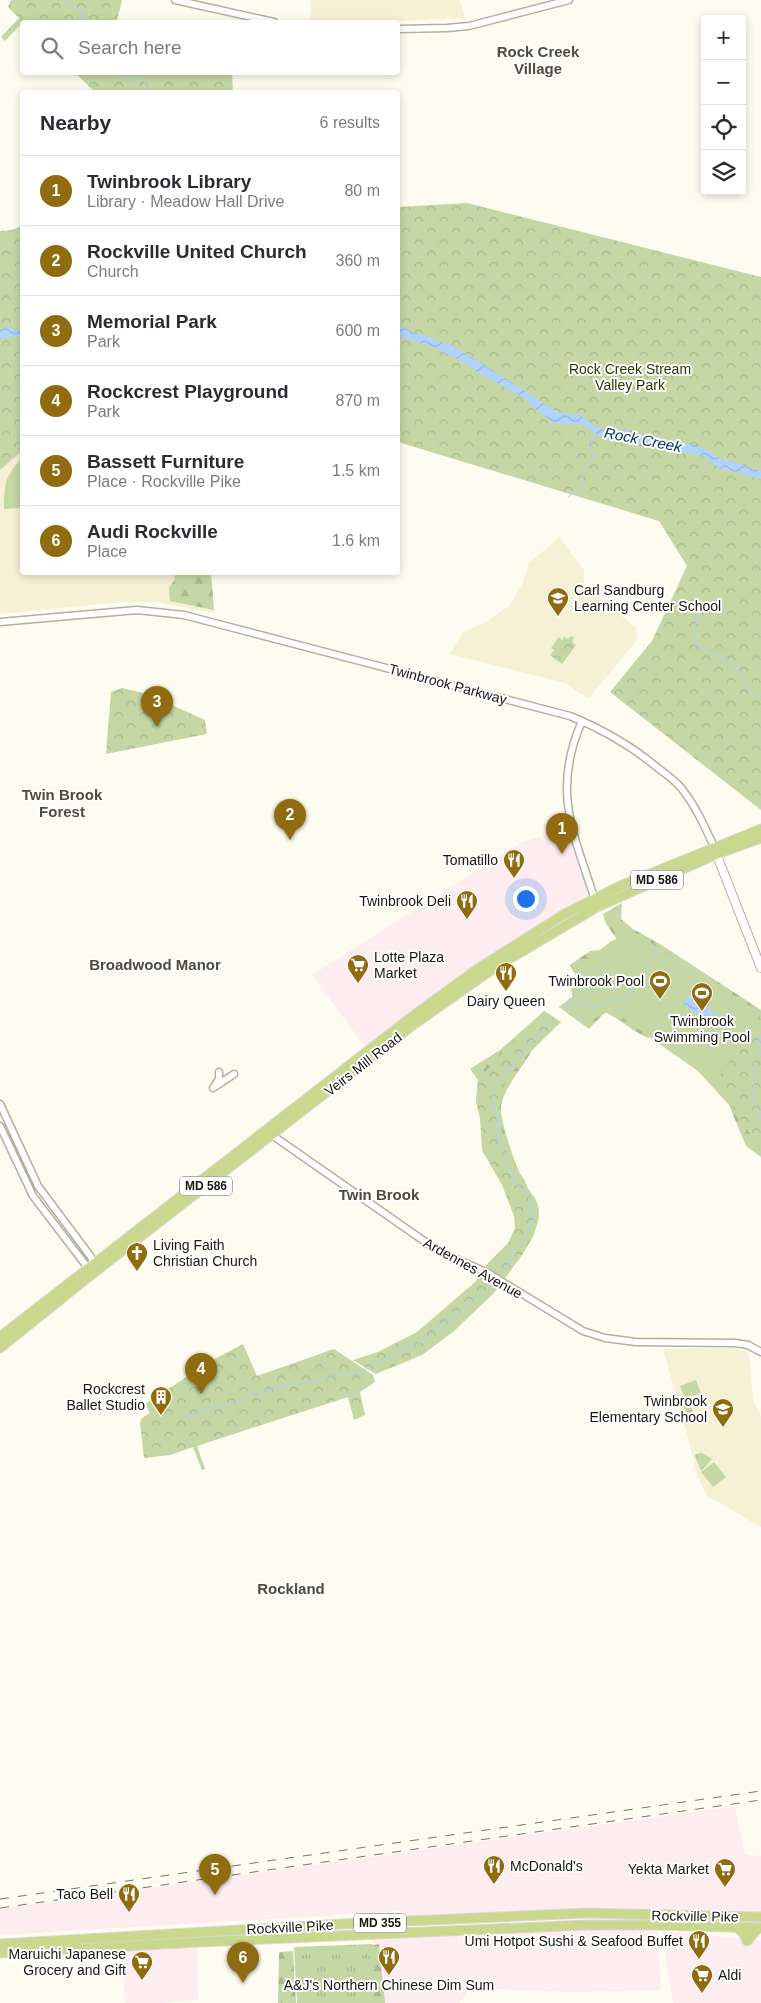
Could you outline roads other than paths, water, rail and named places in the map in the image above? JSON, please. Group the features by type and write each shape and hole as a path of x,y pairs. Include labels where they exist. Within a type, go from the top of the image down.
{"main road":[{"name":"Veirs Mill Road","path":"0,1337 411,1022 626,884 715,850 761,829"},
{"name":"Veirs Mill Road","path":"715,850 761,838"},
{"name":"Twinbrook Parkway","path":"715,850 761,968"},
{"name":"Veirs Mill Road","path":"0,1348 93,1267"},
{"name":"Rockville Pike","path":"0,1953 586,1913 761,1917"},
{"name":"Rockville Pike","path":"0,1944 272,1933 585,1925 759,1928"},
{"path":"737,1927 744,1934 747,1941 759,1928"}],"street":[{"path":"175,0 265,20"},
{"path":"400,29 469,26 569,0"},
{"name":"Twinbrook Parkway","path":"0,622 137,610 184,615 582,721 614,737 644,756 682,788 700,817 715,850"},
{"path":"582,721 570,753 565,781 567,812 596,903"},
{"path":"219,1072 219,1079 213,1088 234,1074"},
{"path":"0,1104 38,1186 93,1267"},
{"path":"0,1126 33,1196 93,1267"},
{"name":"Ardennes Avenue","path":"268,1133 437,1250 488,1274 583,1331 605,1338 636,1342 734,1343 748,1345 761,1352"}],"water":[{"path":"9,327 14,330 20,329 20,336 0,339 0,330"},
{"name":"Rock Creek","path":"400,327 453,346 560,413 581,415 597,428 618,431 625,429 627,431 696,445 708,450 715,456 761,471 761,479 719,468 705,457 691,453 629,439 601,437 584,425 553,423 521,396 479,373 464,362 435,348 400,337"},
{"name":"Twinbrook Swimming Pool","path":"689,996 700,1003 703,1000 709,1003 706,1008 717,1015 711,1024 683,1004"}],"waterway":[{"path":"65,0 69,6 80,10 82,20"},
{"path":"120,75 138,78 148,85 151,90"},
{"path":"568,497 583,487 582,471 593,459 591,447 594,432"},
{"path":"699,611 694,634 695,645 731,661 754,694 761,699"},
{"path":"564,1009 567,1004 584,1003 600,1007 611,999 623,1000 640,985 641,974 657,953 654,943"},
{"path":"502,1274 533,1221 532,1207 526,1192 516,1183 498,1143 498,1122 493,1097 496,1085 512,1068 519,1056 553,1019"},
{"path":"759,1120 752,1091 755,1088 753,1082 756,1074 753,1072 752,1064 756,1061 761,1035"},
{"path":"186,1418 200,1411 266,1390 330,1378 336,1374 358,1373 429,1338 439,1327 494,1284"}],"railway":[{"path":"0,1899 761,1791"},
{"path":"0,1908 761,1800"}],"place":[{"name":"Carl Sandburg Learning Center School","path":"558,617"},
{"name":"Memorial Park","path":"157,727"},
{"name":"Rockville United Church","path":"290,840"},
{"name":"Twinbrook Library","path":"562,854"},
{"name":"Tomatillo","path":"514,879"},
{"name":"Twinbrook Deli","path":"467,920"},
{"name":"Lotte Plaza Market","path":"358,984"},
{"name":"Dairy Queen","path":"506,992"},
{"name":"Twinbrook Pool","path":"660,1000"},
{"name":"Twinbrook Swimming Pool","path":"702,1012"},
{"name":"Living Faith Christian Church","path":"137,1272"},
{"name":"Rockcrest Playground","path":"201,1394"},
{"name":"Rockcrest Ballet Studio","path":"161,1416"},
{"name":"Twinbrook Elementary School","path":"723,1428"},
{"name":"McDonald's","path":"494,1885"},
{"name":"Yekta Market","path":"725,1888"},
{"name":"Bassett Furniture","path":"215,1895"},
{"name":"Taco Bell","path":"129,1913"},
{"name":"Umi Hotpot Sushi & Seafood Buffet","path":"699,1960"},
{"name":"A&J's Northern Chinese Dim Sum","path":"389,1976"},
{"name":"Maruichi Japanese Grocery and Gift","path":"142,1981"},
{"name":"Audi Rockville","path":"243,1983"},
{"name":"Aldi","path":"702,1994"}],"district":[{"name":"Rock Creek Village","path":"538,60"},
{"name":"Twin Brook Forest","path":"62,804"},
{"name":"Broadwood Manor","path":"155,965"},
{"name":"Twin Brook","path":"379,1195"},
{"name":"Rockland","path":"291,1589"}],"park label":[{"name":"Rock Creek Stream Valley Park","path":"630,378"}]}
